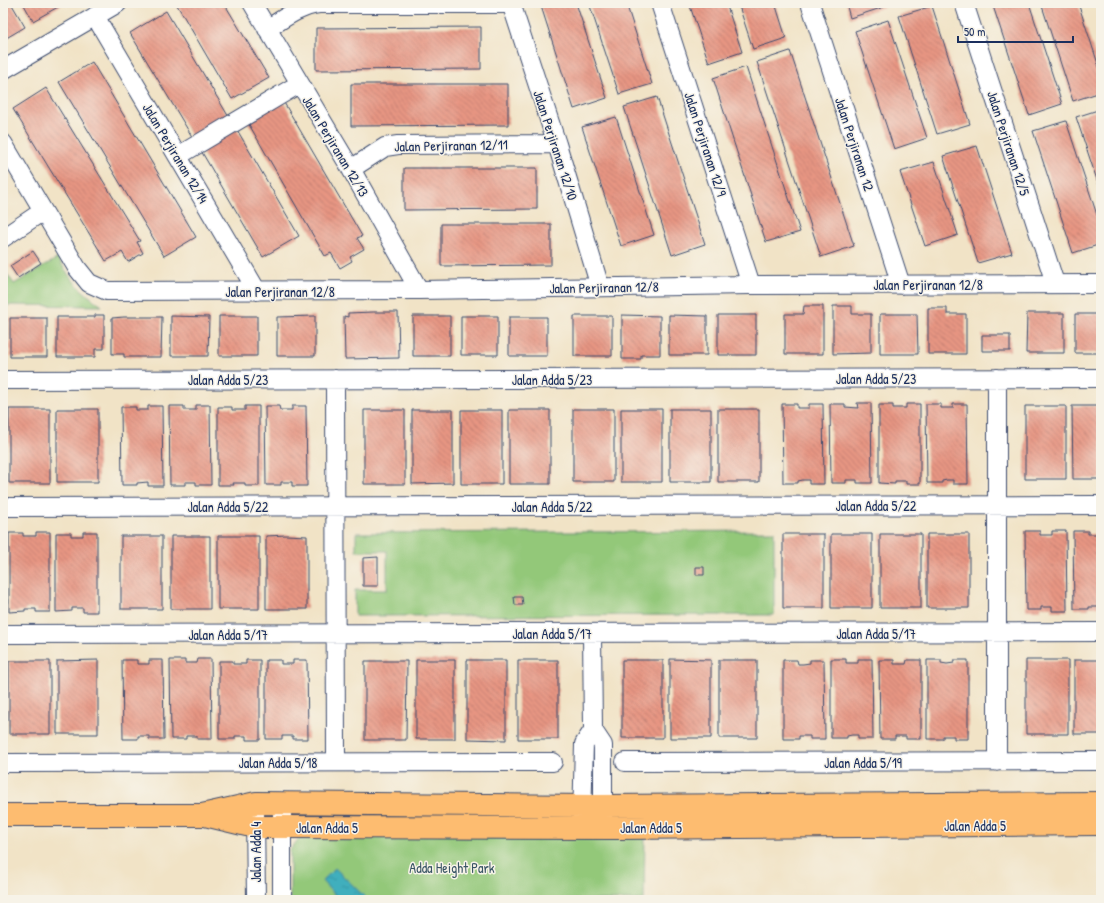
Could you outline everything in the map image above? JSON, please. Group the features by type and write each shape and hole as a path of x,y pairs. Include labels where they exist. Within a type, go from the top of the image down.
{"main road":[{"name":"Jalan Adda 5","path":"3,815 202,815 256,803 603,806 1101,803"},
{"name":"Jalan Adda 5","path":"202,815 255,827 1101,824"}],"street":[{"path":"3,70 118,3"},
{"name":"Jalan Perjiranan 12/13","path":"252,3 351,169 419,290"},
{"path":"267,29 301,9 314,5 511,3"},
{"name":"Jalan Perjiranan 12/10","path":"511,3 557,144 600,287"},
{"name":"Jalan Perjiranan 12/9","path":"660,3 751,285"},
{"name":"Jalan Perjiranan 12","path":"810,3 901,285"},
{"name":"Jalan Perjiranan 12/5","path":"964,3 1055,283"},
{"name":"Jalan Perjiranan 12/14","path":"95,16 257,291"},
{"path":"178,156 299,84"},
{"path":"3,143 42,211 3,238"},
{"name":"Jalan Perjiranan 12/11","path":"351,169 385,147 398,145 557,144"},
{"name":"Jalan Perjiranan 12/8","path":"42,211 77,268 89,283 107,291 419,290 751,285 1101,284"},
{"path":"997,378 998,762"},
{"name":"Jalan Adda 5/23","path":"3,380 1101,378"},
{"path":"335,379 336,762"},
{"name":"Jalan Adda 5/22","path":"3,507 1101,505"},
{"name":"Jalan Adda 5/17","path":"3,634 1101,632"},
{"path":"592,633 593,730 603,745 603,806 592,827"},
{"path":"592,827 582,805 584,744 593,730"},
{"name":"Jalan Adda 5/18","path":"3,762 553,762"},
{"name":"Jalan Adda 5/19","path":"625,762 1101,762"},
{"name":"Jalan Adda 4","path":"256,803 256,900"},
{"name":"Jalan Adda 4","path":"282,803 282,900"}],"green space":[{"path":"58,258 67,273 77,285 102,306 3,305 3,268 14,284"},
{"path":"774,531 774,615 355,616 355,590 387,590 387,551 356,551 356,533"},
{"name":"Adda Height Park","path":"304,832 645,835 644,900 290,900 290,850"}],"water":[{"path":"335,868 368,900 339,900 322,881"}],"building":[{"path":"3,3 11,3 25,27 3,40"},
{"path":"23,3 65,3 33,21"},
{"path":"180,3 224,3 269,78 232,99 177,5"},
{"path":"540,3 576,3 607,98 574,109"},
{"path":"589,3 626,3 652,84 619,94"},
{"path":"689,3 726,3 742,52 709,63"},
{"path":"738,3 775,3 786,38 753,49"},
{"path":"846,3 882,3 884,7 850,18"},
{"path":"992,3 1029,3 1062,104 1029,115"},
{"path":"1041,3 1078,3 1101,73 1101,92 1073,101"},
{"path":"932,6 970,124 937,134 899,16"},
{"path":"166,11 230,119 194,140 130,33"},
{"path":"888,20 927,138 894,149 855,31"},
{"path":"481,27 481,69 316,70 316,28"},
{"path":"790,51 854,246 821,257 757,62"},
{"path":"92,62 196,237 164,256 59,82"},
{"path":"746,67 800,232 766,242 713,78"},
{"path":"351,84 508,84 508,125 351,126"},
{"path":"46,88 140,241 137,242 143,253 128,262 122,252 106,261 13,109"},
{"path":"657,97 705,244 672,255 624,107"},
{"path":"283,101 362,236 357,238 364,249 350,257 352,261 340,268 331,253 325,256 247,121"},
{"path":"1101,109 1101,192 1076,117"},
{"path":"616,117 654,235 621,246 582,127"},
{"path":"1066,121 1101,227 1101,244 1073,253 1033,131"},
{"path":"236,128 299,236 263,257 200,149"},
{"path":"977,146 1012,253 978,263 943,156"},
{"path":"934,162 958,235 925,246 900,172"},
{"path":"404,168 537,168 537,209 404,210"},
{"path":"441,224 551,224 551,265 441,266"},
{"path":"33,251 41,263 18,278 10,266"},
{"path":"804,306 823,306 823,354 785,354 785,314 803,314"},
{"path":"833,306 852,306 852,314 871,314 871,353 833,354"},
{"path":"928,308 947,308 947,314 966,314 966,354 928,354"},
{"path":"398,312 399,358 345,359 344,316 348,317 348,313"},
{"path":"1027,313 1064,313 1064,353 1026,353"},
{"path":"880,314 917,314 918,354 880,354"},
{"path":"1075,314 1101,314 1101,353 1075,353"},
{"path":"95,315 104,315 104,349 95,349 95,357 57,357 57,317 95,317"},
{"path":"622,315 660,316 660,355 641,355 641,359 622,359"},
{"path":"669,315 707,316 707,355 669,355"},
{"path":"718,315 756,315 756,355 718,355"},
{"path":"171,316 209,317 208,356 171,356"},
{"path":"219,316 257,316 257,356 219,356"},
{"path":"315,316 315,356 277,356 277,317"},
{"path":"413,316 450,316 450,356 413,356"},
{"path":"461,316 498,316 498,355 461,355"},
{"path":"574,316 612,316 612,356 574,356"},
{"path":"162,317 161,357 124,357 124,354 112,354 112,318"},
{"path":"509,317 547,317 547,356 509,356"},
{"path":"10,318 47,318 47,357 10,357"},
{"path":"982,335 1010,335 1010,351 982,351"},
{"path":"857,403 871,403 872,483 857,483 857,480 846,480 846,483 831,483 830,404 845,404 845,407 858,408"},
{"path":"782,404 797,404 797,408 809,408 809,404 823,404 824,484 809,484 809,480 798,481 798,483 783,483"},
{"path":"906,404 920,404 920,484 906,484 906,481 895,481 895,484 879,483 879,405 893,405 893,408 906,408"},
{"path":"926,404 941,404 941,408 953,408 953,404 967,404 968,484 953,484 953,480 942,481 942,483 927,483"},
{"path":"196,405 210,405 211,485 196,485 196,482 185,482 185,485 170,485 169,406 184,406 184,410 196,410"},
{"path":"148,406 162,406 163,486 148,486 148,482 137,483 137,485 122,485 121,407 136,407 136,410 148,410"},
{"path":"245,406 259,406 259,486 245,486 245,483 218,485 218,407 232,407 232,410 245,410"},
{"path":"265,406 279,406 280,410 292,410 292,406 306,406 307,486 292,486 292,482 281,482 281,485 266,485"},
{"path":"1025,406 1066,406 1066,479 1025,479"},
{"path":"1072,406 1101,406 1101,479 1073,479"},
{"path":"9,409 50,409 50,483 9,483"},
{"path":"57,409 98,409 98,482 57,482"},
{"path":"573,409 614,409 614,482 573,482"},
{"path":"621,409 662,409 662,482 621,482"},
{"path":"670,409 711,409 711,482 670,482"},
{"path":"718,409 759,409 759,482 718,482"},
{"path":"364,410 405,410 405,484 364,484"},
{"path":"412,410 453,410 453,483 412,484"},
{"path":"461,410 502,410 502,484 461,484"},
{"path":"509,410 550,410 550,484 509,484"},
{"path":"1025,531 1040,531 1040,535 1052,535 1052,531 1066,531 1067,611 1052,611 1052,607 1041,607 1041,610 1026,610"},
{"path":"1073,531 1088,531 1088,534 1101,534 1101,607 1074,609"},
{"path":"36,532 50,532 50,612 36,612 36,609 25,609 25,611 9,612 9,533 23,533 23,536 36,536"},
{"path":"83,532 97,532 97,612 83,612 83,608 72,608 72,611 56,612 56,533 71,533 71,536 83,536"},
{"path":"783,534 824,534 824,608 783,608"},
{"path":"831,534 872,534 872,608 831,608"},
{"path":"880,534 921,534 921,608 880,608"},
{"path":"927,534 969,534 969,608 927,608"},
{"path":"121,536 162,536 162,609 121,609"},
{"path":"171,536 210,536 210,609 171,609"},
{"path":"218,536 259,536 259,609 218,609"},
{"path":"266,536 307,536 307,609 266,609"},
{"path":"378,557 378,586 363,586 363,558"},
{"path":"696,567 704,567 704,575 696,575"},
{"path":"514,597 522,597 523,605 515,605"},
{"path":"198,659 211,659 212,739 197,739 197,736 186,736 186,739 171,739 170,660 185,660 185,663 197,663"},
{"path":"670,659 711,660 711,738 670,738"},
{"path":"831,659 846,659 846,663 858,663 858,659 872,659 873,739 858,739 858,735 847,736 847,738 831,738"},
{"path":"98,660 98,734 57,734 57,661"},
{"path":"122,660 137,660 137,664 149,664 149,660 163,660 164,739 149,739 149,736 138,736 138,739 123,739"},
{"path":"246,660 260,660 260,740 246,740 246,736 235,736 235,739 219,739 219,661 233,661 233,664 246,664"},
{"path":"266,660 281,660 281,664 293,664 293,660 307,660 308,739 293,739 293,736 282,736 282,739 266,739"},
{"path":"416,660 455,660 455,739 416,739"},
{"path":"467,660 506,660 506,740 467,739"},
{"path":"518,660 558,660 558,739 518,739"},
{"path":"622,660 663,660 663,738 622,738"},
{"path":"719,660 757,660 757,738 719,738"},
{"path":"783,660 797,660 798,664 803,664 810,663 810,660 824,660 825,739 810,739 810,736 799,736 799,739 783,739"},
{"path":"879,660 894,660 894,664 906,664 907,660 921,660 921,739 906,739 906,736 895,736 895,739 880,739"},
{"path":"927,660 941,660 941,663 947,664 954,663 954,660 968,660 968,739 954,739 954,736 943,736 943,739 927,739"},
{"path":"1026,660 1068,660 1068,734 1026,734"},
{"path":"1074,660 1101,660 1101,734 1074,734"},
{"path":"9,661 50,661 50,734 9,734"},
{"path":"365,661 407,661 406,740 365,740"}]}
